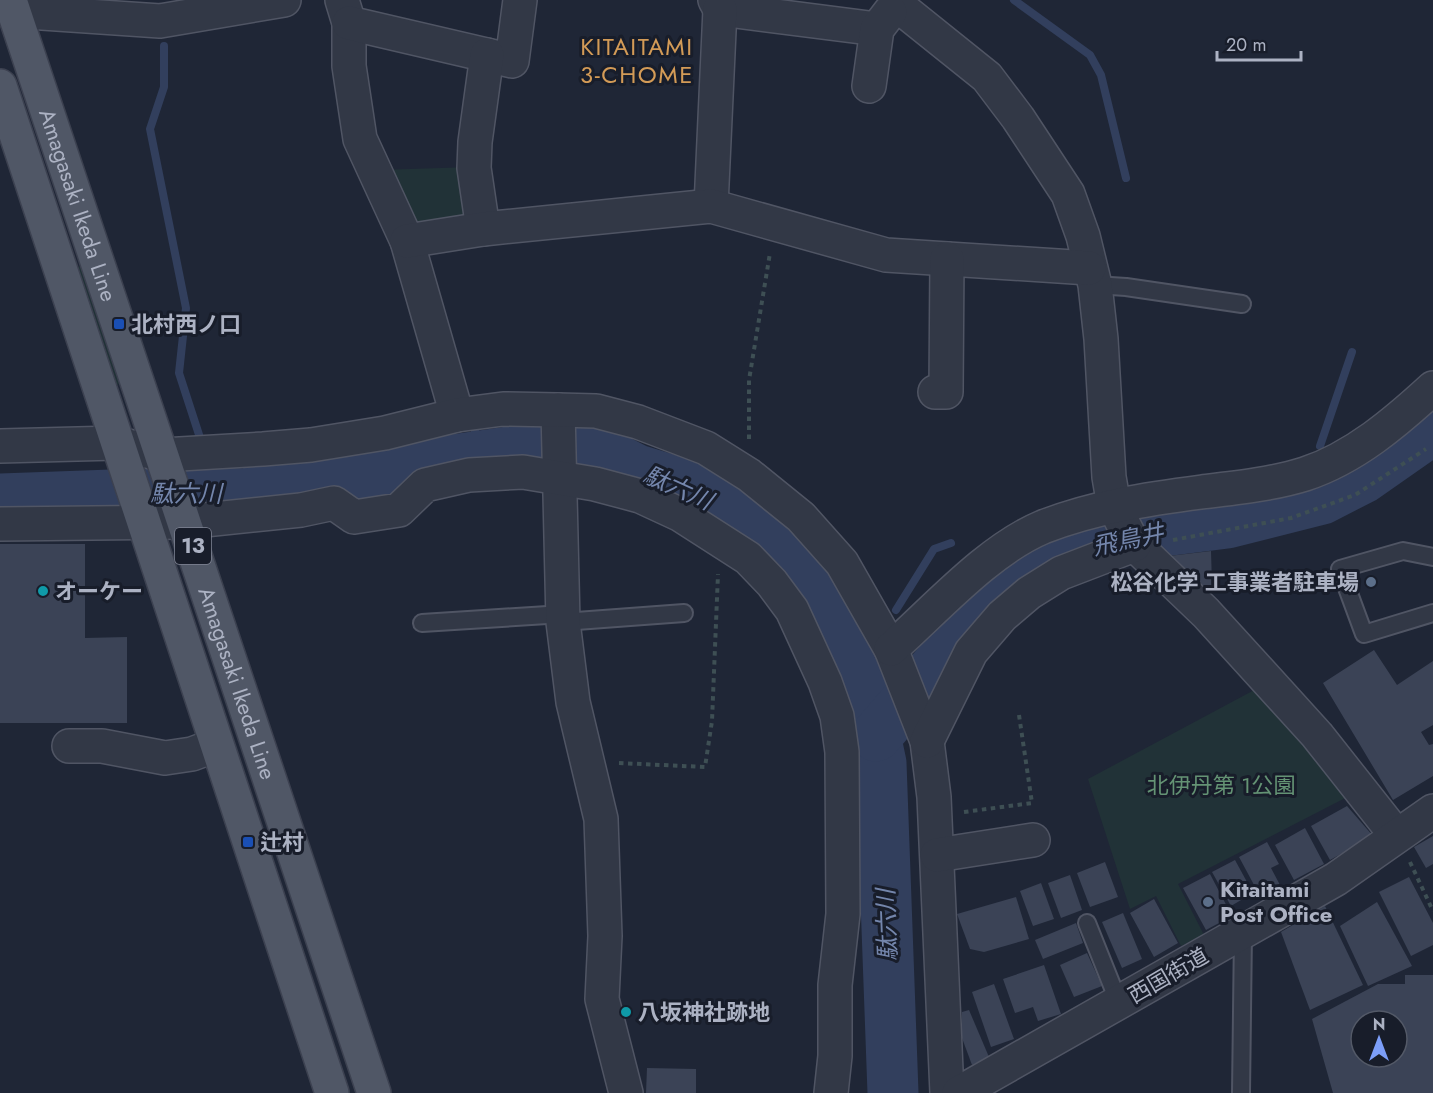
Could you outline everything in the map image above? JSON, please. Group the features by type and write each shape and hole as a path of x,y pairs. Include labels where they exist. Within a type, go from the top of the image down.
{"main road":[{"name":"Amagasaki Ikeda Line","path":"8,5 163,455 299,874 374,1093"},
{"name":"Amagasaki Ikeda Line","path":"0,86 10,150 143,522 332,1093"}],"street":[{"path":"8,5 160,21 284,0"},
{"path":"457,415 407,241 360,139 349,66 346,11 512,61 520,0"},
{"path":"711,206 718,5 890,11 987,77 1018,118 1068,194 1083,237 1092,277 1101,339 1109,477 1125,528 1214,621 1317,735 1396,835"},
{"path":"869,86 890,11"},
{"path":"483,228 474,168 487,55"},
{"path":"407,241 483,228 711,206 886,255 947,259 1092,277"},
{"path":"945,392 947,259"},
{"path":"924,733 971,652 1002,616 1029,593 1125,528 1245,487 1306,473 1368,442 1433,388"},
{"path":"0,446 116,443 163,455 311,445 384,433 457,415 503,409 596,411 638,422 706,448 750,475 801,517 842,564 895,658 924,733 935,816 947,1093"},
{"path":"558,410 563,618 573,702 601,819 605,936 602,999 626,1093"},
{"path":"0,524 185,522 301,510 334,503 354,517 399,510 425,485 469,475 524,472 596,484 640,496 718,537 748,558 792,610 825,682 837,716 842,752 843,914 835,985 835,1056 831,1093"},
{"path":"895,658 1009,546 1041,528 1080,513 1125,528"},
{"path":"69,746 102,746 165,758 192,754 216,745"},
{"name":"西国街道","path":"959,1093 1336,879 1433,811"},
{"path":"937,855 1033,840"}],"lane":[{"path":"1092,277 1126,287 1242,304"},
{"path":"1433,557 1403,551 1340,569 1364,634 1433,613"},
{"path":"422,623 684,613"},
{"path":"1087,923 1119,1003"},
{"path":"1241,1093 1243,932"}],"path":[{"path":"750,475 749,380 775,225"},
{"path":"587,762 705,767 712,721 718,537"},
{"path":"935,816 1032,803 1019,715"},
{"path":"1396,835 1433,911"}],"green space":[{"path":"472,167 478,217 409,233 379,170"},
{"path":"81,266 120,381 118,385 112,383 91,319 78,267"},
{"name":"北伊丹第 1公園","path":"1258,688 1353,794 1178,884 1204,935 1181,946 1156,896 1130,909 1088,779"}],"building":[{"name":"オーケー","path":"0,544 85,544 85,638 127,637 127,723 0,723"},
{"path":"1211,551 1212,585 1198,585 1169,556"},
{"path":"1374,650 1397,685 1433,661 1433,725 1421,732 1429,745 1433,744 1433,776 1393,800 1323,683"},
{"path":"1347,806 1373,836 1330,860 1311,826"},
{"path":"1305,828 1324,864 1294,880 1275,845"},
{"path":"1433,836 1433,864 1426,868 1414,847"},
{"path":"1267,842 1279,864 1271,868 1280,885 1260,896 1239,857"},
{"path":"1235,860 1253,893 1231,906 1212,872"},
{"path":"1105,862 1118,897 1090,907 1077,873"},
{"path":"1210,874 1232,916 1206,930 1183,888"},
{"path":"1070,875 1082,910 1061,918 1048,883"},
{"path":"1409,877 1433,923 1433,945 1411,956 1379,892"},
{"path":"1041,883 1054,919 1033,926 1020,891"},
{"path":"1016,897 1029,939 984,952 970,949 957,914"},
{"path":"1154,899 1178,943 1154,957 1130,913"},
{"path":"1377,902 1412,966 1368,986 1340,926"},
{"path":"1325,906 1363,985 1310,1010 1281,932"},
{"path":"1123,913 1142,959 1122,968 1102,922"},
{"path":"1076,923 1083,943 1043,959 1035,940"},
{"path":"1087,953 1102,986 1074,997 1060,965"},
{"path":"1044,965 1061,1014 1038,1021 1033,1007 1015,1013 1003,979"},
{"path":"1405,975 1433,975 1433,1093 1333,1093 1312,1019 1378,984 1405,984"},
{"path":"994,984 1014,1039 991,1047 972,992"},
{"path":"969,1010 989,1057 972,1065 962,1038 962,1012"},
{"path":"647,1068 696,1069 696,1093 646,1093"}],"waterway":[{"path":"1014,0 1090,55 1101,75 1126,178"},
{"path":"164,46 164,87 150,129 186,308 179,373 203,447"},
{"path":"1320,446 1352,352"},
{"path":"472,421 483,457"},
{"name":"飛鳥井","path":"876,736 996,597 1028,574 1082,549 1156,532 1227,523 1322,499 1363,478 1433,429"},
{"name":"駄六川","path":"0,499 195,492 246,494 280,485 529,449 600,451 637,470 680,483 705,495 768,543 809,587 844,636 860,664 881,763 893,1093"},
{"path":"207,459 218,493"},
{"path":"896,610 934,549 951,543"}],"place":[{"name":"北村西ノ口","path":"119,324"},
{"name":"松谷化学 工事業者駐車場","path":"1371,582"},
{"name":"オーケー","path":"43,591"},
{"name":"辻村","path":"248,842"},
{"name":"Kitaitami Post Office","path":"1208,902"},
{"name":"八坂神社跡地","path":"626,1012"}],"district":[{"name":"KITAITAMI 3-CHOME","path":"637,61"}]}
